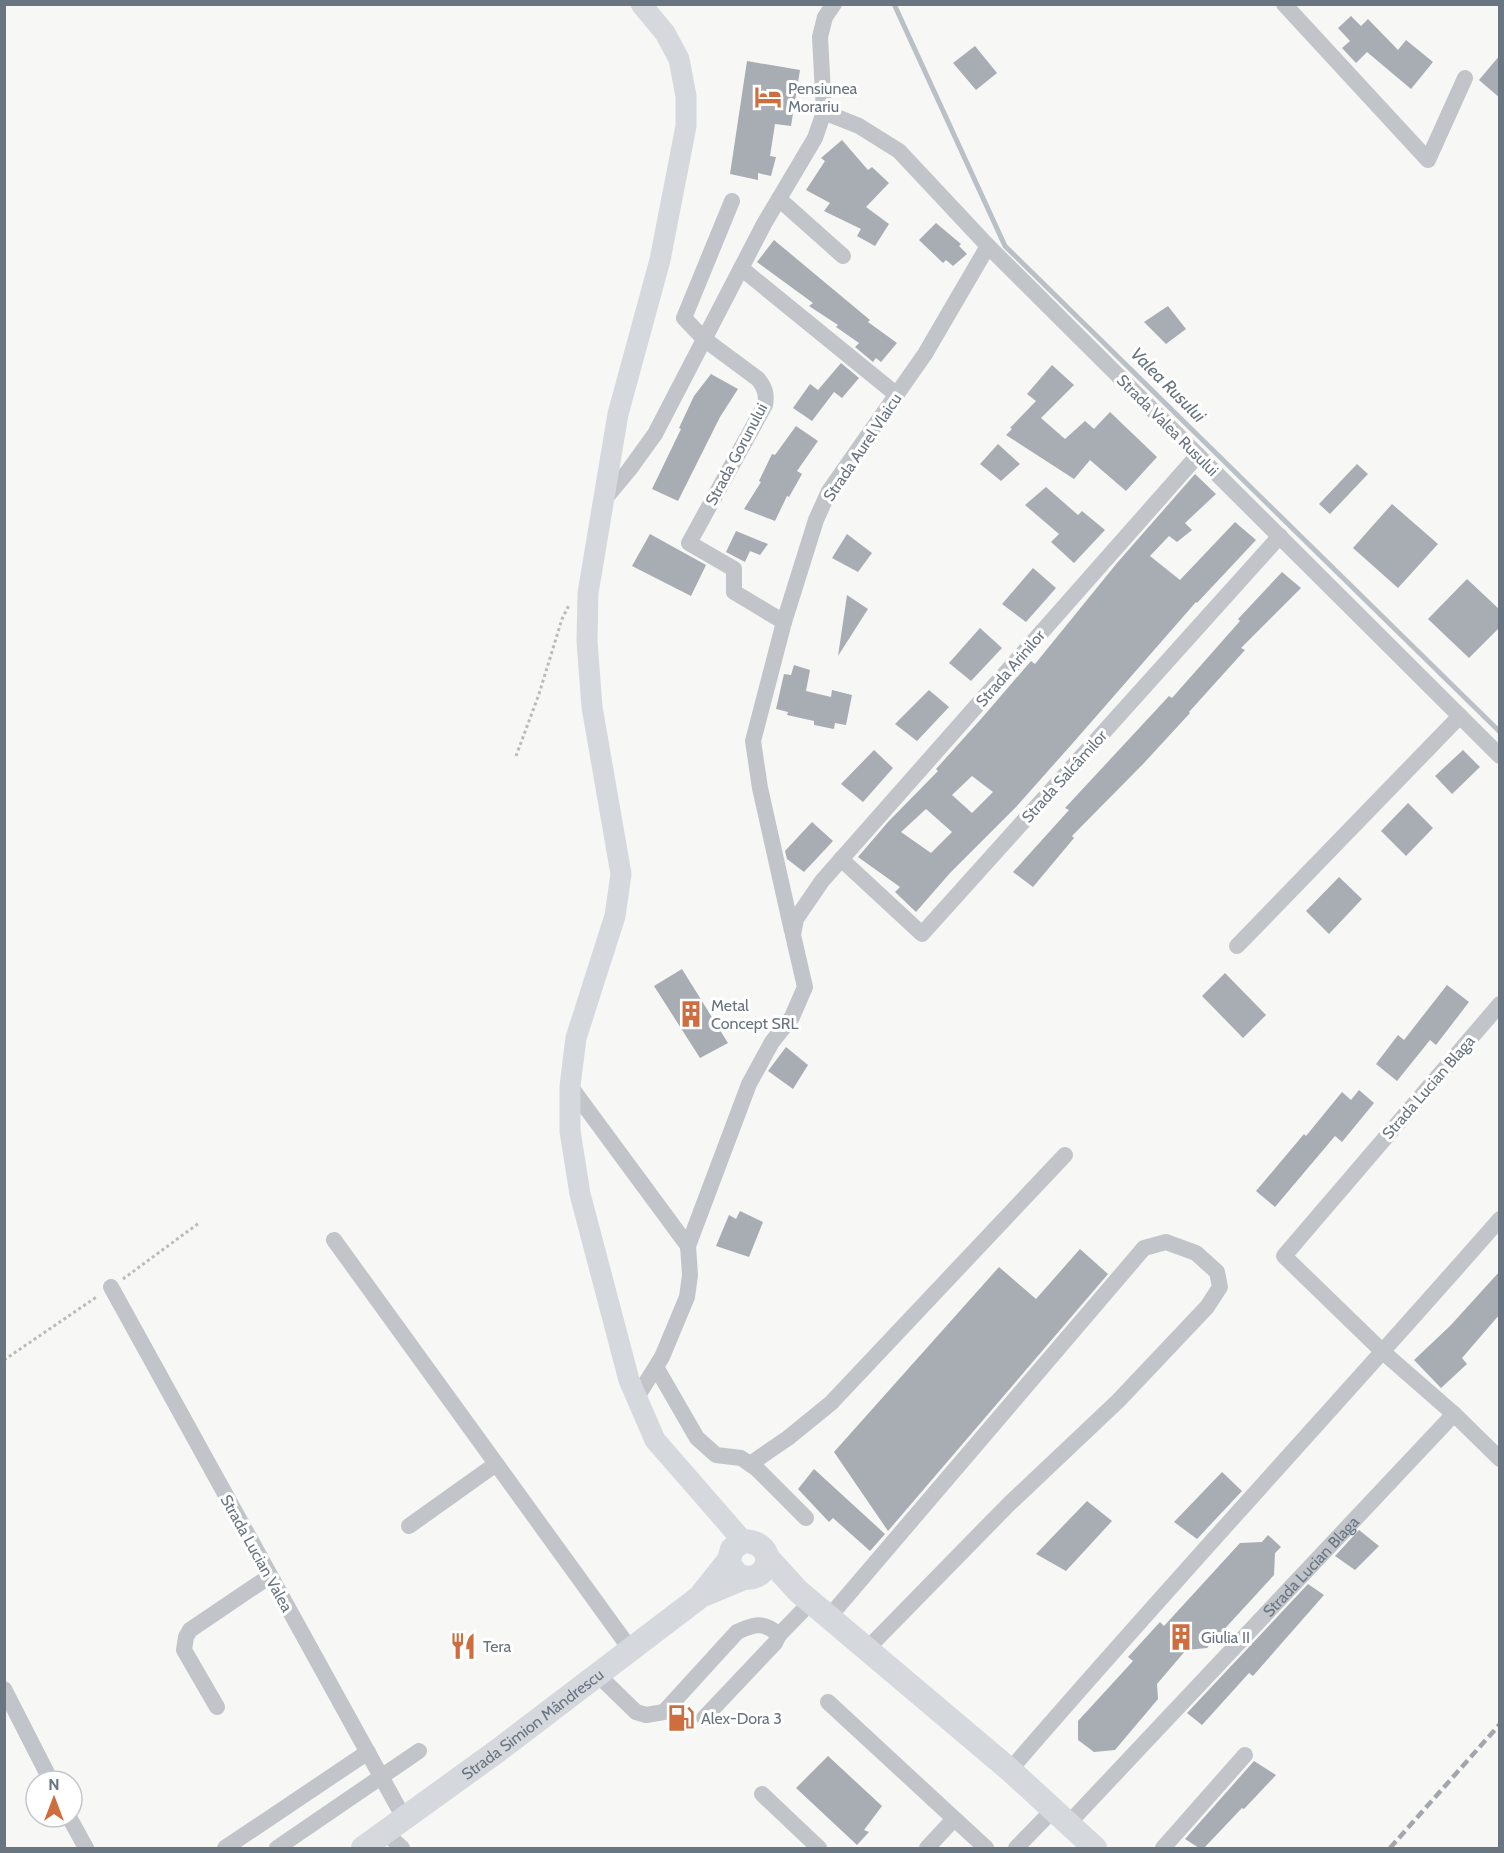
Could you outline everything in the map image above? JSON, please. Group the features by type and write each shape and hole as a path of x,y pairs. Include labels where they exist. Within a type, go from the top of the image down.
{"highway":[{"path":"758,1570 765,1551 757,1543 735,1550 732,1570 758,1570 813,1603 1010,1770 1095,1848"},
{"name":"Strada Simion Mândrescu","path":"701,1596 735,1550"},
{"name":"Strada Simion Mândrescu","path":"363,1848 393,1840 404,1818 701,1596 758,1570"}],"main road":[{"path":"641,4 665,33 679,59 686,96 686,126 660,260 618,414 588,593 587,642 592,707 621,874 615,916 576,1038 570,1086 570,1131 580,1194 629,1380 655,1440 723,1518 735,1550"}],"street":[{"path":"603,500 629,470 655,434 741,268 815,138 824,112 820,37 825,17 834,4"},
{"path":"1284,4 1428,160 1465,78"},
{"name":"Strada Valea Rusului","path":"824,112 859,126 899,151 988,246 1500,756"},
{"path":"779,199 843,256"},
{"path":"704,339 684,318 732,201"},
{"name":"Strada Aurel Vlaicu","path":"688,1246 749,1084 772,1042 792,1017 805,987 760,788 753,741 784,622 816,520 829,491 925,354 988,246"},
{"path":"741,268 897,395"},
{"name":"Strada Gorunului","path":"704,339 758,379 764,386 766,395 765,405 689,543 734,569 734,592 784,622"},
{"name":"Strada Arinilor","path":"793,935 796,920 822,881 1198,455"},
{"name":"Strada Salcâmilor","path":"841,859 922,934 1280,536"},
{"path":"1237,946 1460,716"},
{"name":"Strada Lucian Blaga","path":"1500,1004 1284,1256 1383,1352 1454,1414 1500,1459"},
{"path":"570,1086 688,1246 690,1275 687,1297 656,1367 637,1397"},
{"path":"750,1464 788,1438 831,1403 1065,1155"},
{"path":"1010,1770 1116,1647 1500,1219"},
{"path":"334,1240 630,1650"},
{"path":"704,1718 775,1643 779,1635 813,1603 1144,1248 1166,1242 1196,1253 1217,1272 1220,1287 1207,1307 1118,1401 1009,1504 867,1649"},
{"name":"Strada Lucian Valea","path":"111,1287 404,1818"},
{"path":"656,1367 697,1438 716,1455 741,1458 750,1464 806,1518"},
{"name":"Strada Lucian Blaga","path":"1016,1848 1061,1817 1454,1414"},
{"path":"409,1526 496,1464"},
{"path":"218,1707 184,1650 186,1637 190,1630 270,1576"},
{"path":"598,1675 636,1712 645,1715 655,1714 664,1712 737,1632 749,1626 759,1625 770,1626 779,1635"},
{"path":"4,1689 45,1769"},
{"path":"828,1702 986,1848"},
{"path":"277,1848 419,1751"},
{"path":"225,1848 368,1752"},
{"path":"1163,1848 1245,1755"},
{"path":"762,1794 819,1848"},
{"path":"927,1848 954,1819"},
{"path":"76,1829 86,1848"}],"path":[{"path":"516,756 539,694 562,619 571,602 588,593"}],"building":[{"path":"1351,16 1361,26 1368,19 1398,50 1406,40 1433,62 1411,89 1367,52 1356,63 1342,48 1350,41 1338,28"},
{"path":"975,46 997,73 976,90 953,63"},
{"path":"1500,55 1500,98 1479,80"},
{"name":"Pensiunea Morariu","path":"747,61 800,70 791,126 775,124 770,156 776,157 771,176 758,173 758,180 730,174"},
{"path":"842,140 868,170 872,167 889,183 866,207 889,224 875,246 857,236 861,229 824,211 830,203 806,190 825,161 821,158"},
{"path":"936,223 961,244 959,246 967,254 953,266 946,260 943,263 919,240"},
{"path":"774,240 870,320 868,322 897,343 881,362 876,358 873,362 855,347 859,343 836,327 838,325 809,306 813,303 757,262"},
{"path":"1168,306 1186,329 1166,344 1144,322"},
{"path":"841,363 859,378 842,398 834,392 812,421 793,408 810,384 818,390"},
{"path":"1052,365 1074,385 1041,418 1065,439 1085,421 1094,429 1110,412 1157,457 1126,491 1090,460 1074,479 1006,435 1036,401 1027,394"},
{"path":"711,374 738,389 720,417 678,501 652,489 694,396"},
{"path":"796,426 818,441 797,471 802,474 789,497 787,496 775,521 744,509 761,482 759,481 772,454 775,455"},
{"path":"998,444 1020,464 1001,481 980,464"},
{"path":"1357,464 1368,474 1330,514 1319,504"},
{"path":"1195,474 1216,494 1185,523 1192,530 1177,542 1169,536 1150,556 1180,580 1235,522 1256,540 1196,602 1015,808 950,873 916,912 895,892 900,887 858,857 888,822 938,771 936,769 1031,661 1035,664 1117,563","holes":["972,776 993,792 972,813 952,795","926,809 952,832 931,853 901,832"]},
{"path":"1046,487 1078,515 1082,511 1105,530 1074,563 1051,542 1059,534 1025,505"},
{"path":"1392,504 1438,544 1398,588 1353,548"},
{"path":"736,531 768,544 760,555 750,551 745,562 726,552"},
{"path":"650,534 706,565 691,596 632,566"},
{"path":"847,534 872,553 858,572 832,558"},
{"path":"1033,568 1056,588 1026,622 1002,604"},
{"path":"1282,572 1301,588 1241,648 1245,650 1190,713 1072,836 1074,838 1033,887 1013,872 1069,810 1065,808 1169,696 1172,698 1240,621 1238,619"},
{"path":"1467,579 1500,610 1500,627 1469,658 1428,619"},
{"path":"847,595 868,609 838,656"},
{"path":"980,628 1002,648 971,681 949,663"},
{"path":"794,665 810,670 806,691 831,697 832,690 852,695 846,725 835,723 834,729 814,725 814,721 787,715 788,712 776,709 784,674 791,675"},
{"path":"929,690 949,707 917,741 895,724"},
{"path":"874,750 893,768 863,802 841,784"},
{"path":"1463,750 1480,767 1452,794 1435,776"},
{"path":"1408,803 1433,828 1406,856 1381,831"},
{"path":"812,822 833,841 804,872 787,859 785,851"},
{"path":"1339,877 1362,899 1329,934 1306,911"},
{"name":"Metal Concept SRL","path":"682,969 728,1043 700,1058 654,986"},
{"path":"1225,973 1266,1015 1243,1038 1202,996"},
{"path":"1447,985 1469,1002 1436,1045 1430,1040 1397,1081 1376,1064 1398,1035 1404,1040"},
{"path":"786,1047 808,1065 793,1089 768,1071"},
{"path":"1359,1090 1374,1103 1342,1142 1335,1136 1275,1207 1256,1191 1342,1092 1351,1100"},
{"path":"740,1211 763,1222 749,1257 716,1246 729,1215 736,1219"},
{"path":"1080,1249 1108,1274 888,1531 834,1452 999,1267 1036,1299"},
{"path":"1500,1271 1500,1314 1462,1358 1467,1364 1441,1388 1414,1360 1450,1326"},
{"path":"814,1469 885,1534 870,1551 833,1518 829,1522 798,1489"},
{"path":"1222,1472 1242,1491 1197,1539 1174,1522"},
{"path":"1087,1501 1112,1521 1066,1571 1036,1554"},
{"path":"1359,1530 1379,1546 1355,1570 1335,1556"},
{"name":"Giulia II","path":"1268,1535 1281,1547 1275,1553 1274,1575 1207,1648 1186,1650 1157,1684 1158,1699 1115,1750 1094,1752 1078,1740 1078,1721 1133,1661 1128,1657 1160,1622 1164,1626 1240,1543 1262,1542"},
{"path":"1308,1584 1324,1595 1253,1676 1249,1673 1202,1725 1187,1713"},
{"path":"828,1756 882,1806 864,1830 869,1832 857,1845 796,1788"},
{"path":"1254,1761 1276,1775 1204,1848 1199,1848 1185,1839"}],"waterway":[{"name":"Valea Rusului","path":"894,4 1005,246 1500,732"}],"railway":[{"path":"1390,1848 1500,1724"}],"place":[{"name":"Pensiunea Morariu","path":"768,97"},
{"name":"Metal Concept SRL","path":"691,1014"},
{"name":"Giulia II","path":"1181,1637"},
{"name":"Tera","path":"463,1646"},
{"name":"Alex-Dora 3","path":"681,1718"}]}
